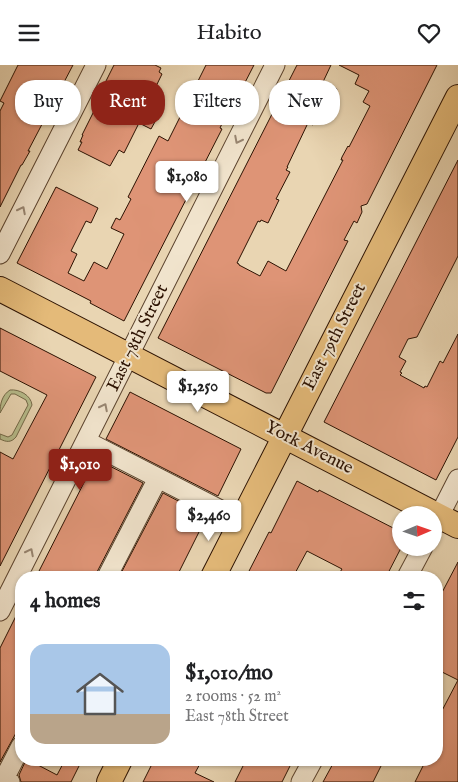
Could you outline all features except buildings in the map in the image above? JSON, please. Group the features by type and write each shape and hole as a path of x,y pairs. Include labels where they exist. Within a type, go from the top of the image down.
{"main road":[{"name":"East 79th Street","path":"216,571 458,97"},
{"name":"York Avenue","path":"0,289 285,436 444,523"},
{"path":"109,782 117,766"}],"street":[{"path":"0,254 96,65"},
{"name":"East 78th Street","path":"20,571 276,65"},
{"path":"86,441 242,521"},
{"path":"110,571 158,478"},
{"path":"444,523 458,479"},
{"path":"410,571 418,556"},
{"name":"East 78th Street","path":"0,611 15,581"},
{"path":"10,782 4,779 15,758"},
{"path":"301,782 310,766"}],"green space":[{"path":"10,390 24,393 32,405 16,437 12,440 4,441 0,439 0,434 8,437 12,435 28,405 26,400 11,394 0,413 2,400"}]}
